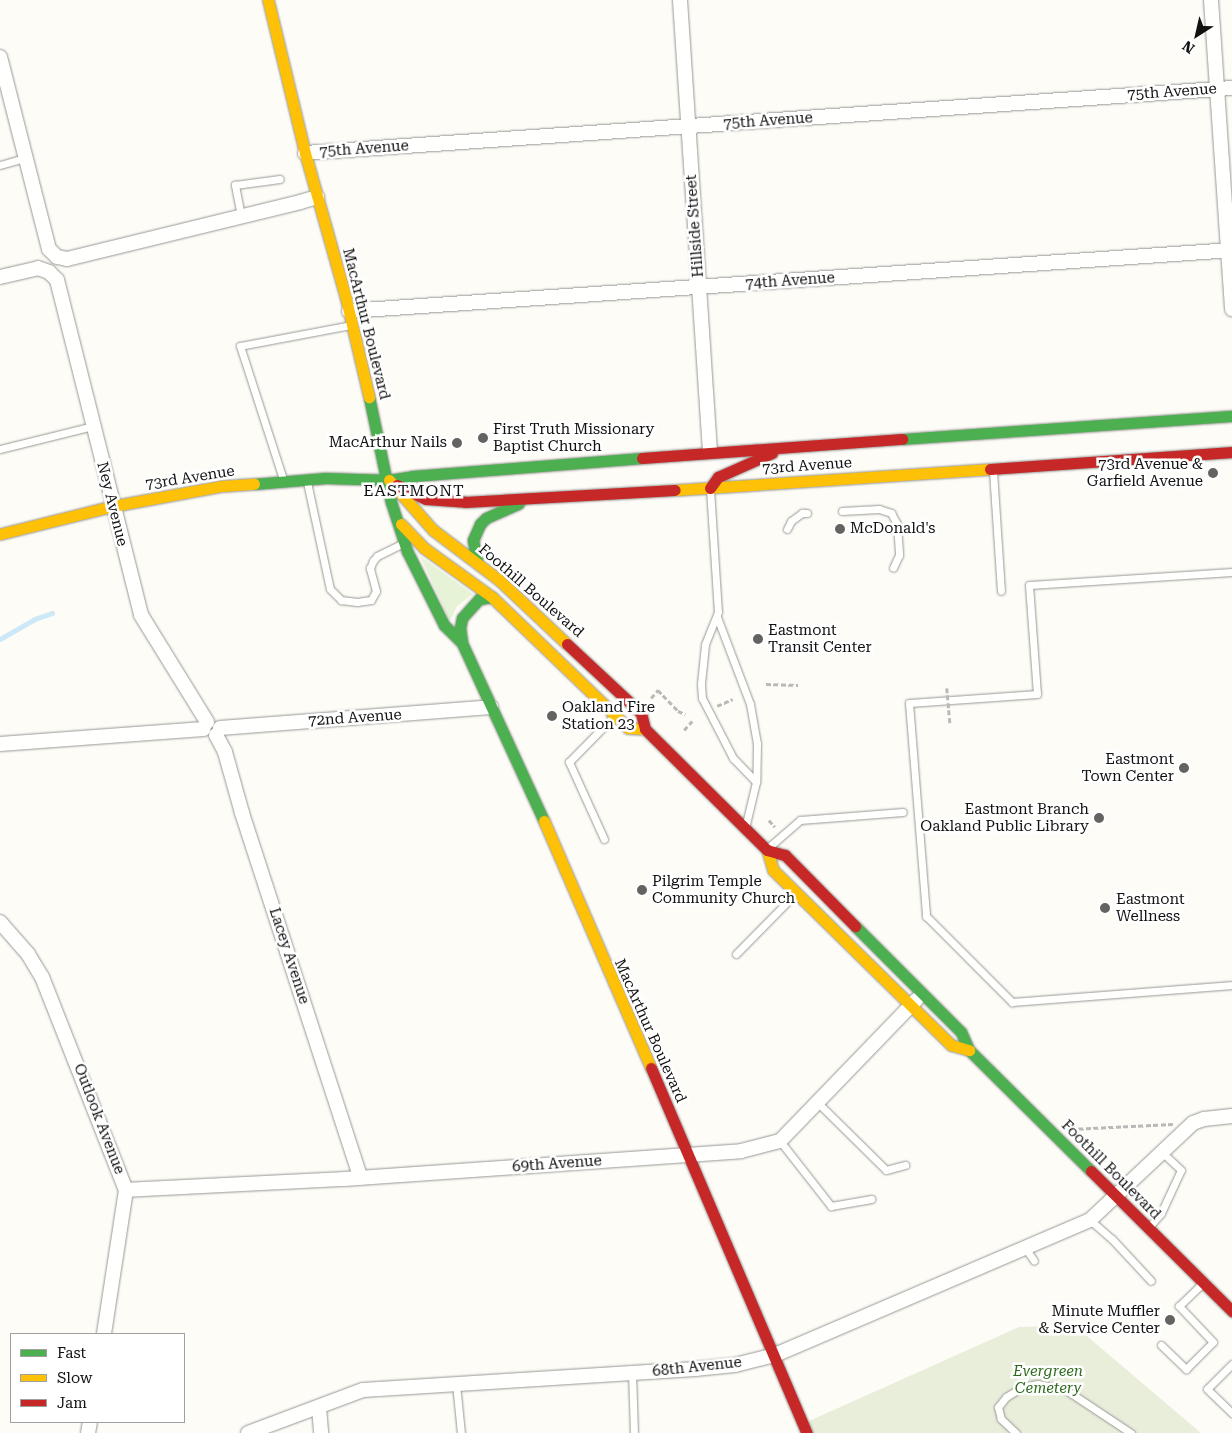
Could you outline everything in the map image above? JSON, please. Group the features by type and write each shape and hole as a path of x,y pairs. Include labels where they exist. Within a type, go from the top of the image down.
{"main road":[{"name":"MacArthur Boulevard","path":"268,0 305,153 349,310 389,480 391,502 405,543 444,626 462,643"},
{"name":"73rd Avenue","path":"0,534 113,506 222,486 307,480 389,480 418,476 787,446 1232,416"},
{"path":"710,488 718,477 787,446"},
{"name":"73rd Avenue","path":"389,480 426,499 464,502 710,488 1232,452"},
{"name":"Foothill Boulevard","path":"389,480 433,530 477,561 588,661 641,713 645,729 767,850 785,855 961,1032 968,1050 1232,1311"},
{"path":"477,561 473,540 480,524 486,518 529,498"},
{"name":"Foothill Boulevard","path":"398,521 424,548 492,597 628,728 645,729"},
{"name":"MacArthur Boulevard","path":"492,597 479,599 462,618 460,628 462,643 526,781 807,1433"},
{"name":"Foothill Boulevard","path":"767,850 773,870 796,893 952,1045 968,1050"}],"street":[{"name":"Hillside Street","path":"680,0 710,452"},
{"path":"1211,0 1216,89 1230,250 1232,309"},
{"path":"0,57 49,248 57,257 67,259 317,197"},
{"name":"75th Avenue","path":"305,153 1232,88"},
{"name":"74th Avenue","path":"349,310 1230,250"},
{"name":"Ney Avenue","path":"0,277 38,268 50,272 56,280 140,615 212,729"},
{"name":"72nd Avenue","path":"0,744 491,708"},
{"name":"Lacey Avenue","path":"212,729 225,752 242,813 360,1177"},
{"name":"Outlook Avenue","path":"0,922 28,954 42,977 126,1190 104,1333"},
{"path":"780,1140 816,1101 924,993"},
{"path":"1193,1123 1204,1119 1232,1116"},
{"name":"68th Avenue","path":"248,1433 363,1390 735,1365 775,1355 1090,1220 1193,1123"},
{"name":"69th Avenue","path":"126,1190 360,1177 688,1155 741,1150 780,1140"},
{"path":"319,1408 320,1433"}],"lane":[{"path":"0,164 25,158"},
{"path":"241,216 236,185 280,179"},
{"path":"284,482 240,346 351,325"},
{"path":"0,449 93,426"},
{"path":"993,468 1001,590"},
{"path":"307,480 330,589 341,600 357,602 371,600 375,596 376,591 370,568 373,561 377,556 405,543"},
{"path":"710,488 718,590 717,617 705,645 701,684 702,698 733,758 756,782"},
{"path":"842,511 879,509 891,513 897,524 899,555 893,568"},
{"path":"787,530 790,521 802,513 807,513"},
{"path":"1232,572 1029,585 1037,694 909,703 926,916 1012,1002 1232,985"},
{"path":"717,617 750,704 757,743 756,782 744,828"},
{"path":"574,676 588,661"},
{"path":"604,839 569,762 615,715"},
{"path":"767,850 800,820 903,812"},
{"path":"736,954 796,893"},
{"path":"816,1101 886,1170 905,1165"},
{"path":"780,1140 831,1206 871,1199"},
{"path":"1148,1228 1162,1213 1182,1170 1162,1152"},
{"path":"1090,1220 1112,1239 1150,1281"},
{"path":"1026,1249 1034,1262"},
{"path":"1161,1345 1186,1370 1214,1342 1179,1306 1203,1283"},
{"path":"1232,1364 1207,1389 1232,1413"},
{"path":"632,1372 634,1433"},
{"path":"456,1383 461,1433"},
{"path":"1016,1433 1001,1420 998,1406 1006,1397 1022,1386 1038,1384 1066,1390 1131,1433"}],"path":[{"path":"766,684 798,685"},
{"path":"947,688 950,725"},
{"path":"651,698 658,690 678,711 685,714"},
{"path":"717,706 733,699"},
{"path":"684,730 692,721"},
{"path":"769,820 775,827"},
{"path":"1049,1130 1193,1123"}],"green space":[{"path":"420,556 473,594 457,606 450,621"},
{"name":"Evergreen Cemetery","path":"1051,1326 1081,1331 1201,1433 813,1433 809,1421 1019,1327"}],"waterway":[{"path":"0,639 35,619 52,613"}],"traffic: fast":[{"path":"369,397 391,502 407,551 444,625 462,643"},
{"path":"902,439 1232,416"},
{"path":"254,484 326,478 389,480 413,476 642,458"},
{"path":"477,561 473,540 480,524 486,518 519,503"},
{"path":"492,597 479,599 462,618 460,628 462,643 544,821"},
{"path":"855,926 961,1032 969,1050 1091,1171"}],"traffic: slow":[{"path":"268,0 305,153 346,299 369,397"},
{"path":"675,490 990,469"},
{"path":"389,480 433,530 499,580 567,644"},
{"path":"0,534 113,506 222,486 254,484"},
{"path":"401,524 424,548 492,597 628,728 645,729"},
{"path":"544,821 651,1068"},
{"path":"767,850 773,870 951,1045 969,1050"}],"traffic: jam":[{"path":"642,458 902,439"},
{"path":"990,469 1232,452"},
{"path":"710,488 718,477 772,453"},
{"path":"397,485 426,499 465,502 675,490"},
{"path":"567,644 641,713 645,729 767,850 785,855 855,926"},
{"path":"651,1068 807,1433"},
{"path":"1091,1171 1232,1311"}],"place":[{"name":"First Truth Missionary Baptist Church","path":"483,438"},
{"name":"MacArthur Nails","path":"457,443"},
{"name":"73rd Avenue & Garfield Avenue","path":"1213,473"},
{"name":"McDonald's","path":"840,529"},
{"name":"Eastmont Transit Center","path":"758,639"},
{"name":"Oakland Fire Station 23","path":"552,716"},
{"name":"Eastmont Town Center","path":"1184,768"},
{"name":"Eastmont Branch Oakland Public Library","path":"1099,818"},
{"name":"Pilgrim Temple Community Church","path":"642,890"},
{"name":"Eastmont Wellness","path":"1105,908"},
{"name":"Minute Muffler & Service Center","path":"1170,1320"}],"district":[{"name":"EASTMONT","path":"414,491"}]}
